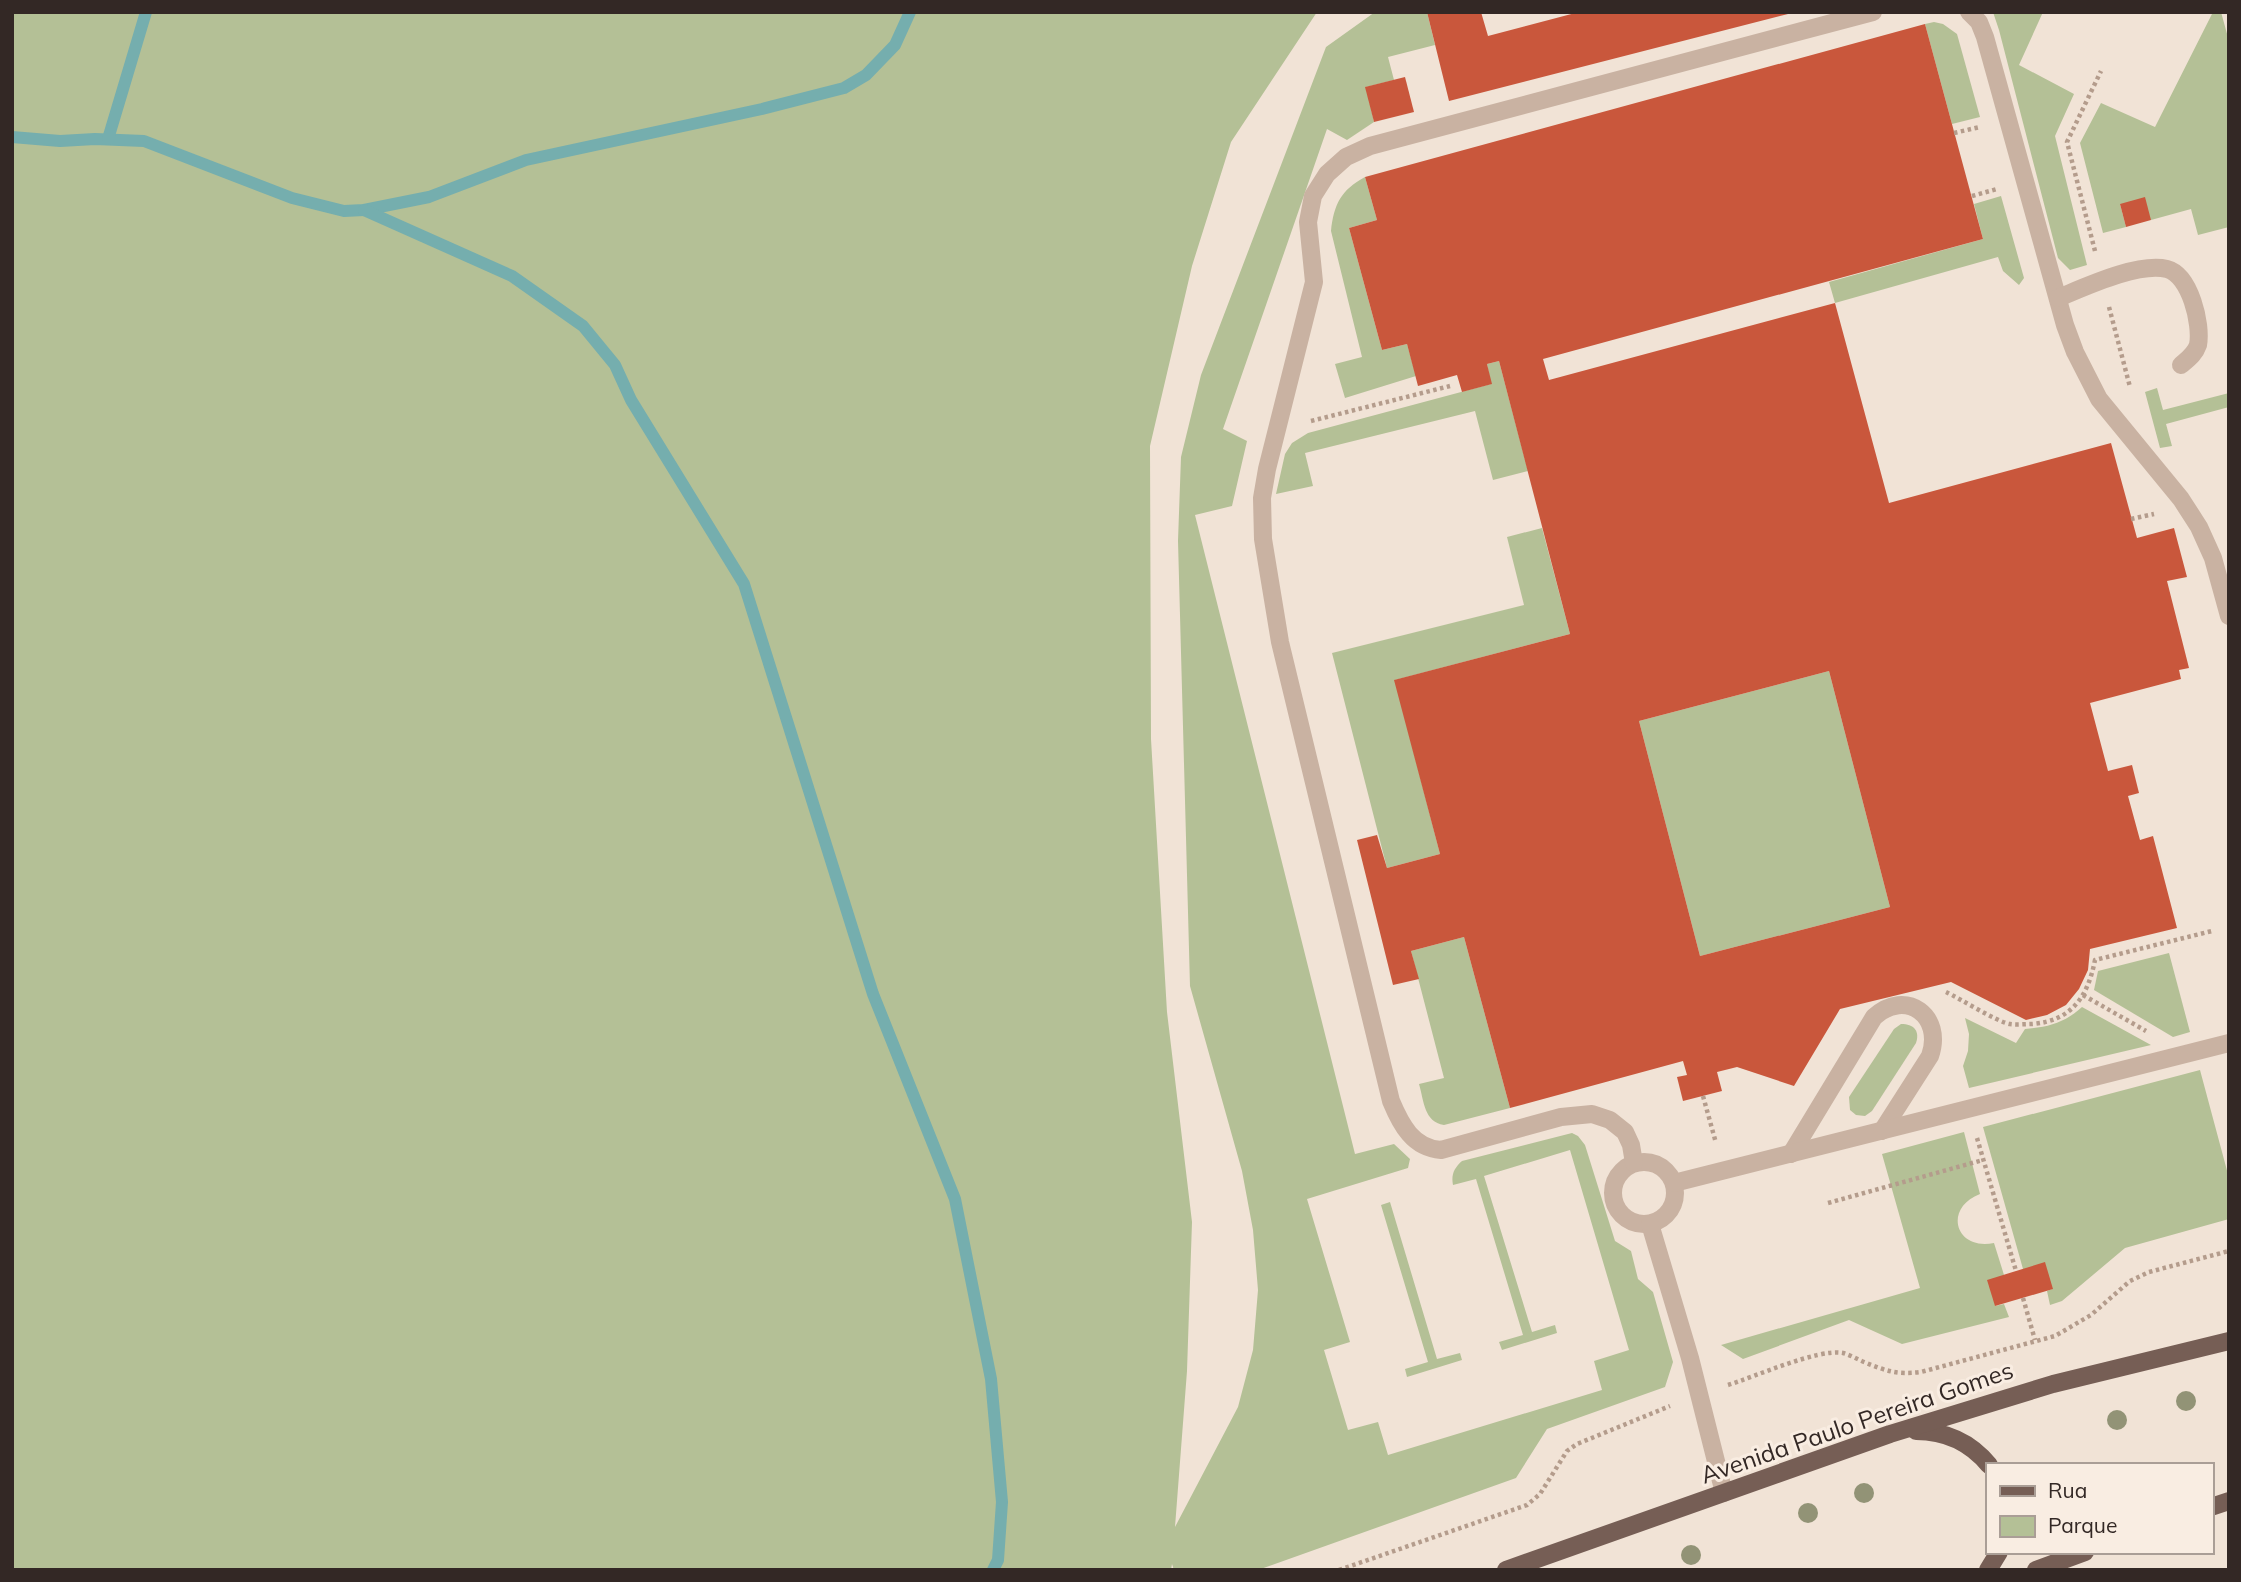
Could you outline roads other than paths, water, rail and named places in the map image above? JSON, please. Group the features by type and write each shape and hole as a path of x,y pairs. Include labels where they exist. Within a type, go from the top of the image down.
{"main road":[{"name":"Avenida Paulo Pereira Gomes","path":"1506,1570 1890,1434 2053,1384 2229,1341"},
{"path":"1890,1434 1917,1430 1946,1434 1973,1448 1987,1463"},
{"path":"1988,1570 1998,1554"},
{"path":"2036,1570 2080,1554"}],"lane":[{"path":"1634,1163 1631,1145 1625,1132 1610,1120 1592,1114 1560,1117 1441,1150 1418,1144 1409,1135 1391,1101 1280,642 1263,539 1262,510 1267,469 1314,282 1308,222 1313,196 1326,174 1346,157 1370,146 1873,12"},
{"path":"1969,12 1979,22 1985,37 2075,352 2099,399 2181,499 2199,527 2213,558 2229,616"},
{"path":"2058,298 2102,280 2141,269 2168,269 2182,279 2197,311 2198,343 2193,355 2181,365"},
{"path":"1791,1154 1874,1017 1893,1005 1904,1005 1924,1014 1934,1034 1934,1045 1930,1056 1882,1131"},
{"path":"1674,1183 2229,1043"},
{"path":"1644,1162 1662,1167 1674,1183 1674,1203 1669,1212 1663,1219 1650,1224 1644,1225 1625,1219 1614,1203 1613,1184 1625,1168 1634,1163 1644,1162"},
{"path":"1650,1224 1724,1493"}],"waterway":[{"path":"108,139 146,12"},
{"path":"12,137 60,141 144,141 292,198 344,211 364,210 429,197 526,160 762,109 844,88 866,75 895,45 910,12"},
{"path":"364,210 512,276 583,326 615,365 631,400 744,584 873,994 955,1199 991,1379 1002,1502 998,1560 993,1570"}]}
